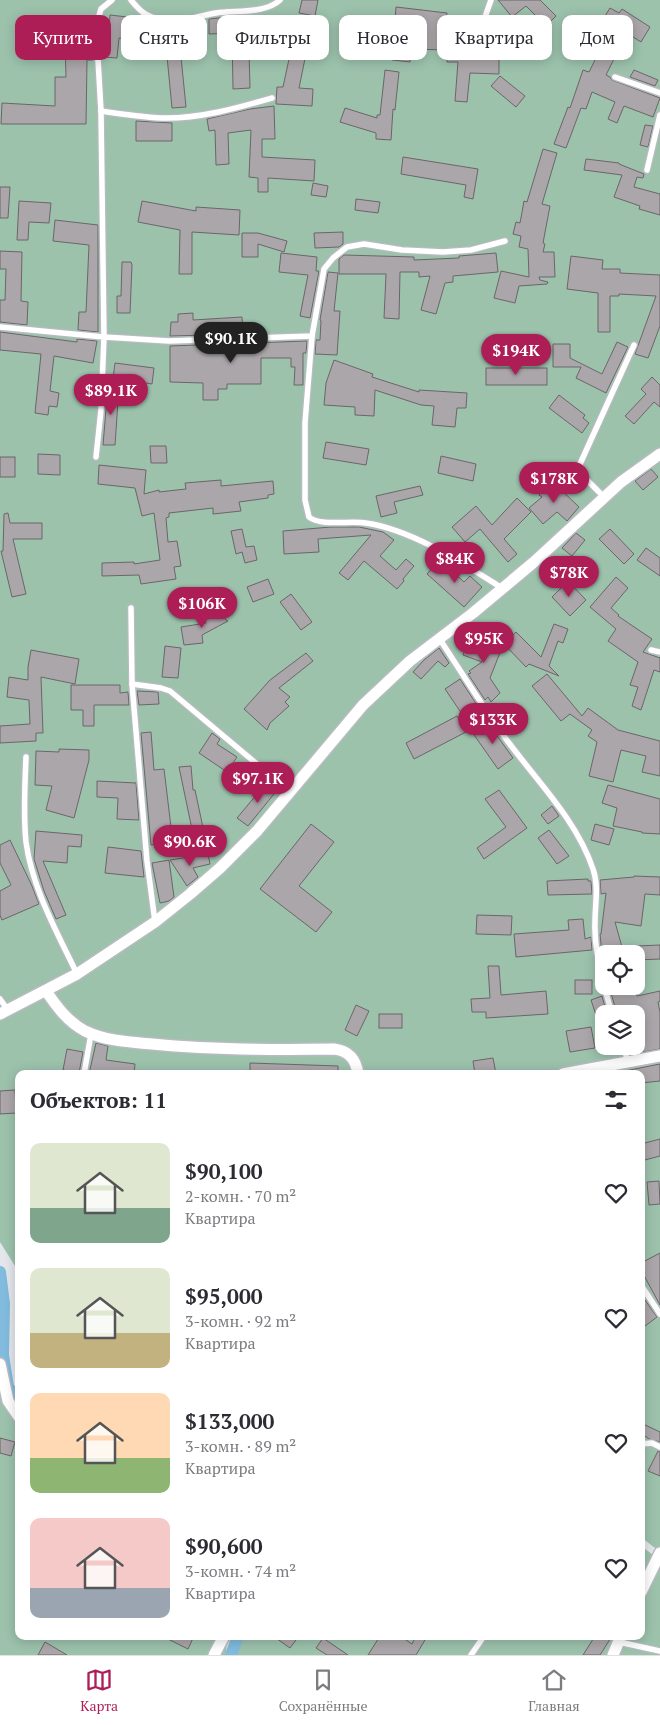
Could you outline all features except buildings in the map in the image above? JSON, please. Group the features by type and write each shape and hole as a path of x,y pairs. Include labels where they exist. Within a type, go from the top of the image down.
{"street":[{"path":"4,1012 77,974 155,922 220,868 256,831 363,704 410,660 534,562 621,482 660,454"},
{"path":"46,991 66,1017 91,1034 120,1041 186,1048 334,1049 349,1054 356,1064 357,1070"},
{"path":"584,1070 660,1056"},
{"path":"0,1367 8,1401 15,1411"},
{"path":"645,1584 660,1553"},
{"path":"214,1655 222,1640"},
{"path":"613,1655 620,1640"}],"lane":[{"path":"96,457 101,410 104,337 101,111 96,26 101,9 112,0"},
{"path":"131,0 143,13 150,17 171,21 266,7 280,0"},
{"path":"486,15 491,0"},
{"path":"615,77 660,93"},
{"path":"101,111 155,117 178,117 227,110 272,98"},
{"path":"646,170 660,115"},
{"path":"502,588 465,565 425,544 389,529 357,521 316,521 310,517 305,500 305,423 312,336 324,269 332,258 347,247 364,244 402,250 443,252 471,250 505,241"},
{"path":"0,327 169,341 312,336"},
{"path":"604,498 583,476 580,464 634,345"},
{"path":"131,608 132,684 147,861 155,922"},
{"path":"439,638 507,740 560,810 586,852 596,882 596,945"},
{"path":"652,650 660,652"},
{"path":"132,684 170,691 289,791"},
{"path":"26,757 25,830 31,868 48,911 77,974"},
{"path":"0,1000 4,1012"},
{"path":"85,1070 91,1034"},
{"path":"625,1055 628,1062"},
{"path":"645,1291 660,1314"},
{"path":"645,1444 652,1443 660,1447"},
{"path":"470,1655 481,1640"},
{"path":"623,1640 660,1651"}],"green space":[{"path":"0,0 660,0 660,1552 645,1540 645,1070 15,1070 15,1266 0,1242"},
{"path":"0,1363 15,1410 15,1640 227,1640 226,1655 0,1655"},
{"path":"645,1549 660,1560 660,1655 231,1655 237,1640 645,1640"}],"waterway":[{"path":"0,1272 4,1304 3,1355 8,1387 15,1397"},
{"path":"231,1655 237,1640"}]}
